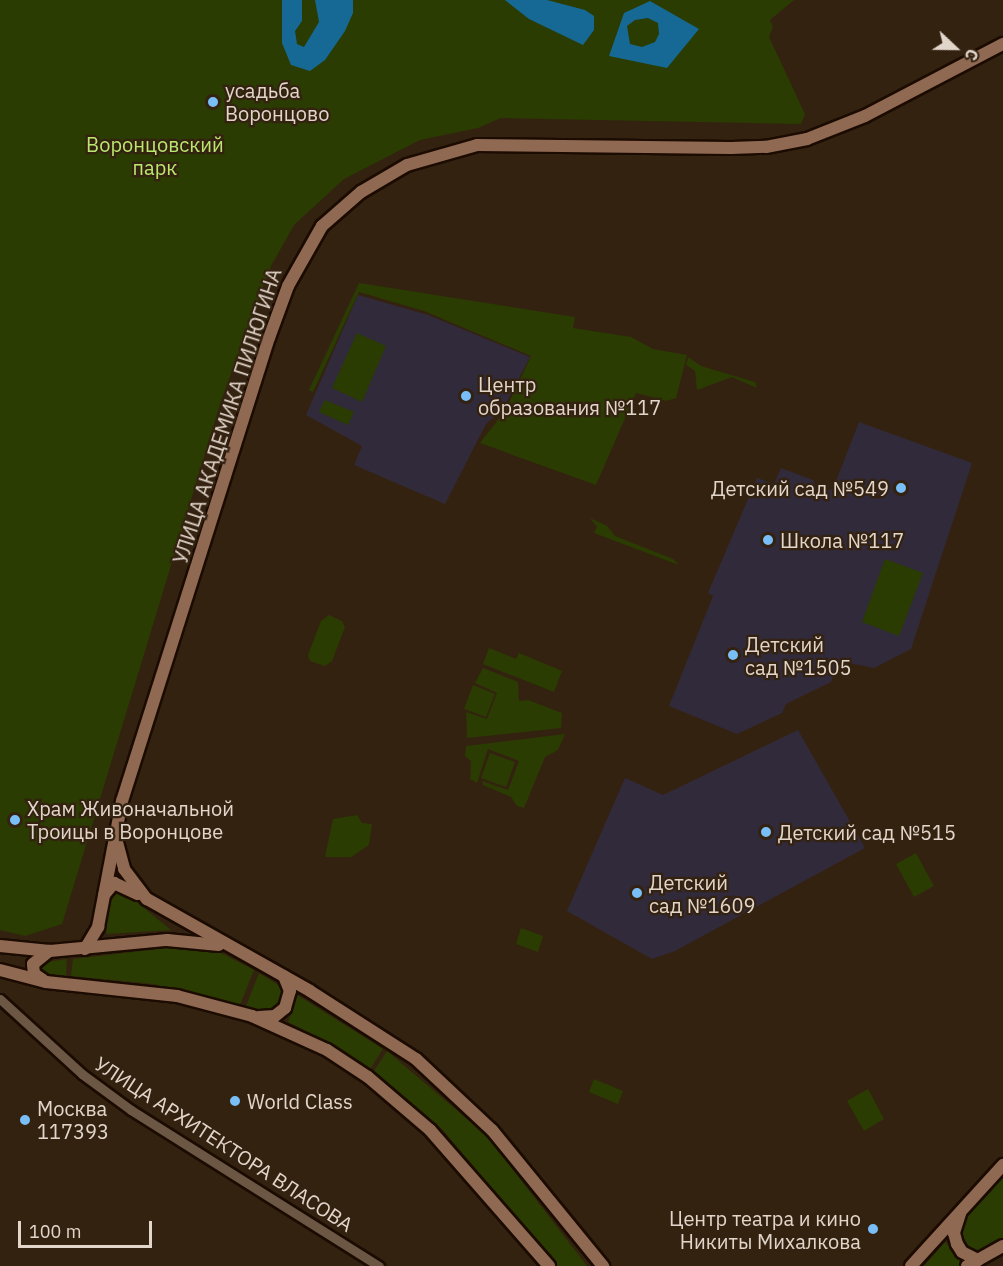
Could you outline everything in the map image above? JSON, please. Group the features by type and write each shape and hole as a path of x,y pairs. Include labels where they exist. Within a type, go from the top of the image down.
{"street":[{"name":"УЛИЦА АКАДЕМИКА ПИЛЮГИНА","path":"85,949 98,927 122,801 280,304 309,243 338,212 361,192 407,165 477,145 731,148 766,147 807,139 866,116 1003,44"},
{"name":"УЛИЦА АКАДЕМИКА ПИЛЮГИНА","path":"115,836 124,869 147,899 225,945 284,976 416,1059 492,1130 603,1266"},
{"path":"102,898 114,883 147,899"},
{"name":"УЛИЦА АКАДЕМИКА ПИЛЮГИНА","path":"0,946 50,951 167,940 225,945"},
{"path":"46,982 32,969 36,958 50,951"},
{"path":"1,971 46,982 177,996 252,1016 332,1053 404,1106 450,1153 549,1266"},
{"path":"252,1016 275,1016 285,1008 290,991 284,976"},
{"name":"УЛИЦА АРХИТЕКТОРА ВЛАСОВА","path":"0,999 64,1058 131,1110 379,1266"},
{"path":"911,1266 1003,1165"},
{"path":"963,1208 954,1233 962,1252 973,1263 1003,1246"}],"shaded area":[{"path":"358,295 428,315 530,357 503,409 486,424 445,504 354,465 362,446 306,415"},
{"path":"859,422 972,463 911,649 874,668 840,661 831,682 786,704 782,713 737,734 669,706 713,596 708,593 757,478 774,484 781,468 813,480 818,493 833,489"},
{"path":"798,730 865,848 675,951 652,959 567,911 625,778 663,795"}],"green space":[{"name":"Воронцовский парк","path":"0,0 794,0 770,20 773,27 769,37 805,114 801,124 501,118 478,128 420,140 344,179 294,225 271,266 221,401 62,924 25,936 0,930"},
{"path":"359,283 575,317 573,328 631,337 653,349 687,355 676,398 666,401 636,393 596,485 480,443 505,411 531,356 424,311 359,292 313,392 309,390"},
{"path":"357,333 386,346 362,402 332,388"},
{"path":"688,357 701,366 755,382 757,388 732,377 697,390 695,371 686,365"},
{"path":"325,400 354,412 348,425 319,412"},
{"path":"590,518 607,526 615,536 673,559 679,565 594,533 597,527"},
{"path":"885,559 923,573 899,636 862,622"},
{"path":"329,615 342,621 345,627 332,661 325,666 310,661 308,655 321,621"},
{"path":"489,648 516,659 519,653 562,671 554,692 483,664"},
{"path":"483,668 518,682 519,701 528,700 562,713 561,728 467,738 466,712 487,719 497,693 475,683"},
{"path":"473,685 495,694 486,717 464,709"},
{"path":"565,734 558,750 545,757 524,808 517,806 511,797 483,785 482,781 508,790 519,761 488,749 477,783 470,779 471,761 465,756 466,746"},
{"path":"490,753 515,762 506,787 481,778"},
{"path":"357,815 362,823 372,824 369,845 351,857 325,857 333,819"},
{"path":"916,853 934,886 914,897 896,864"},
{"path":"111,890 123,891 171,930 107,934 104,926"},
{"path":"521,928 543,936 538,952 516,944"},
{"path":"193,945 215,950 254,970 240,1005 153,984 71,976 73,959"},
{"path":"67,959 66,976 39,972 39,963"},
{"path":"259,973 283,988 280,1008 266,1013 246,1006"},
{"path":"297,995 383,1049 370,1069 332,1044 288,1022"},
{"path":"387,1051 487,1136 587,1266 557,1266 442,1129 374,1071"},
{"path":"594,1079 623,1091 618,1104 589,1092"},
{"path":"868,1089 884,1119 864,1131 847,1101"},
{"path":"1003,1177 1003,1243 981,1255 966,1249 958,1234 965,1216"},
{"path":"945,1242 965,1266 924,1266"}],"water":[{"path":"282,0 302,0 302,21 295,31 297,44 304,47 319,22 315,0 353,0 353,13 345,31 325,60 310,71 291,65 282,43"},
{"path":"505,0 547,0 585,10 594,16 594,30 583,45 529,19"},
{"path":"650,1 699,29 667,68 609,56 624,13","holes":["648,18 658,23 659,34 655,42 642,47 630,44 627,26 635,20"]}],"place":[{"name":"усадьба Воронцово","path":"213,102"},
{"name":"Центр образования №117","path":"466,396"},
{"name":"Детский сад №549","path":"901,488"},
{"name":"Школа №117","path":"768,540"},
{"name":"Детский сад №1505","path":"733,655"},
{"name":"Храм Живоначальной Троицы в Воронцове","path":"15,820"},
{"name":"Детский сад №515","path":"766,832"},
{"name":"Детский сад №1609","path":"637,893"},
{"name":"World Class","path":"235,1101"},
{"name":"Москва 117393","path":"25,1120"},
{"name":"Центр театра и кино Никиты Михалкова","path":"873,1229"}]}
